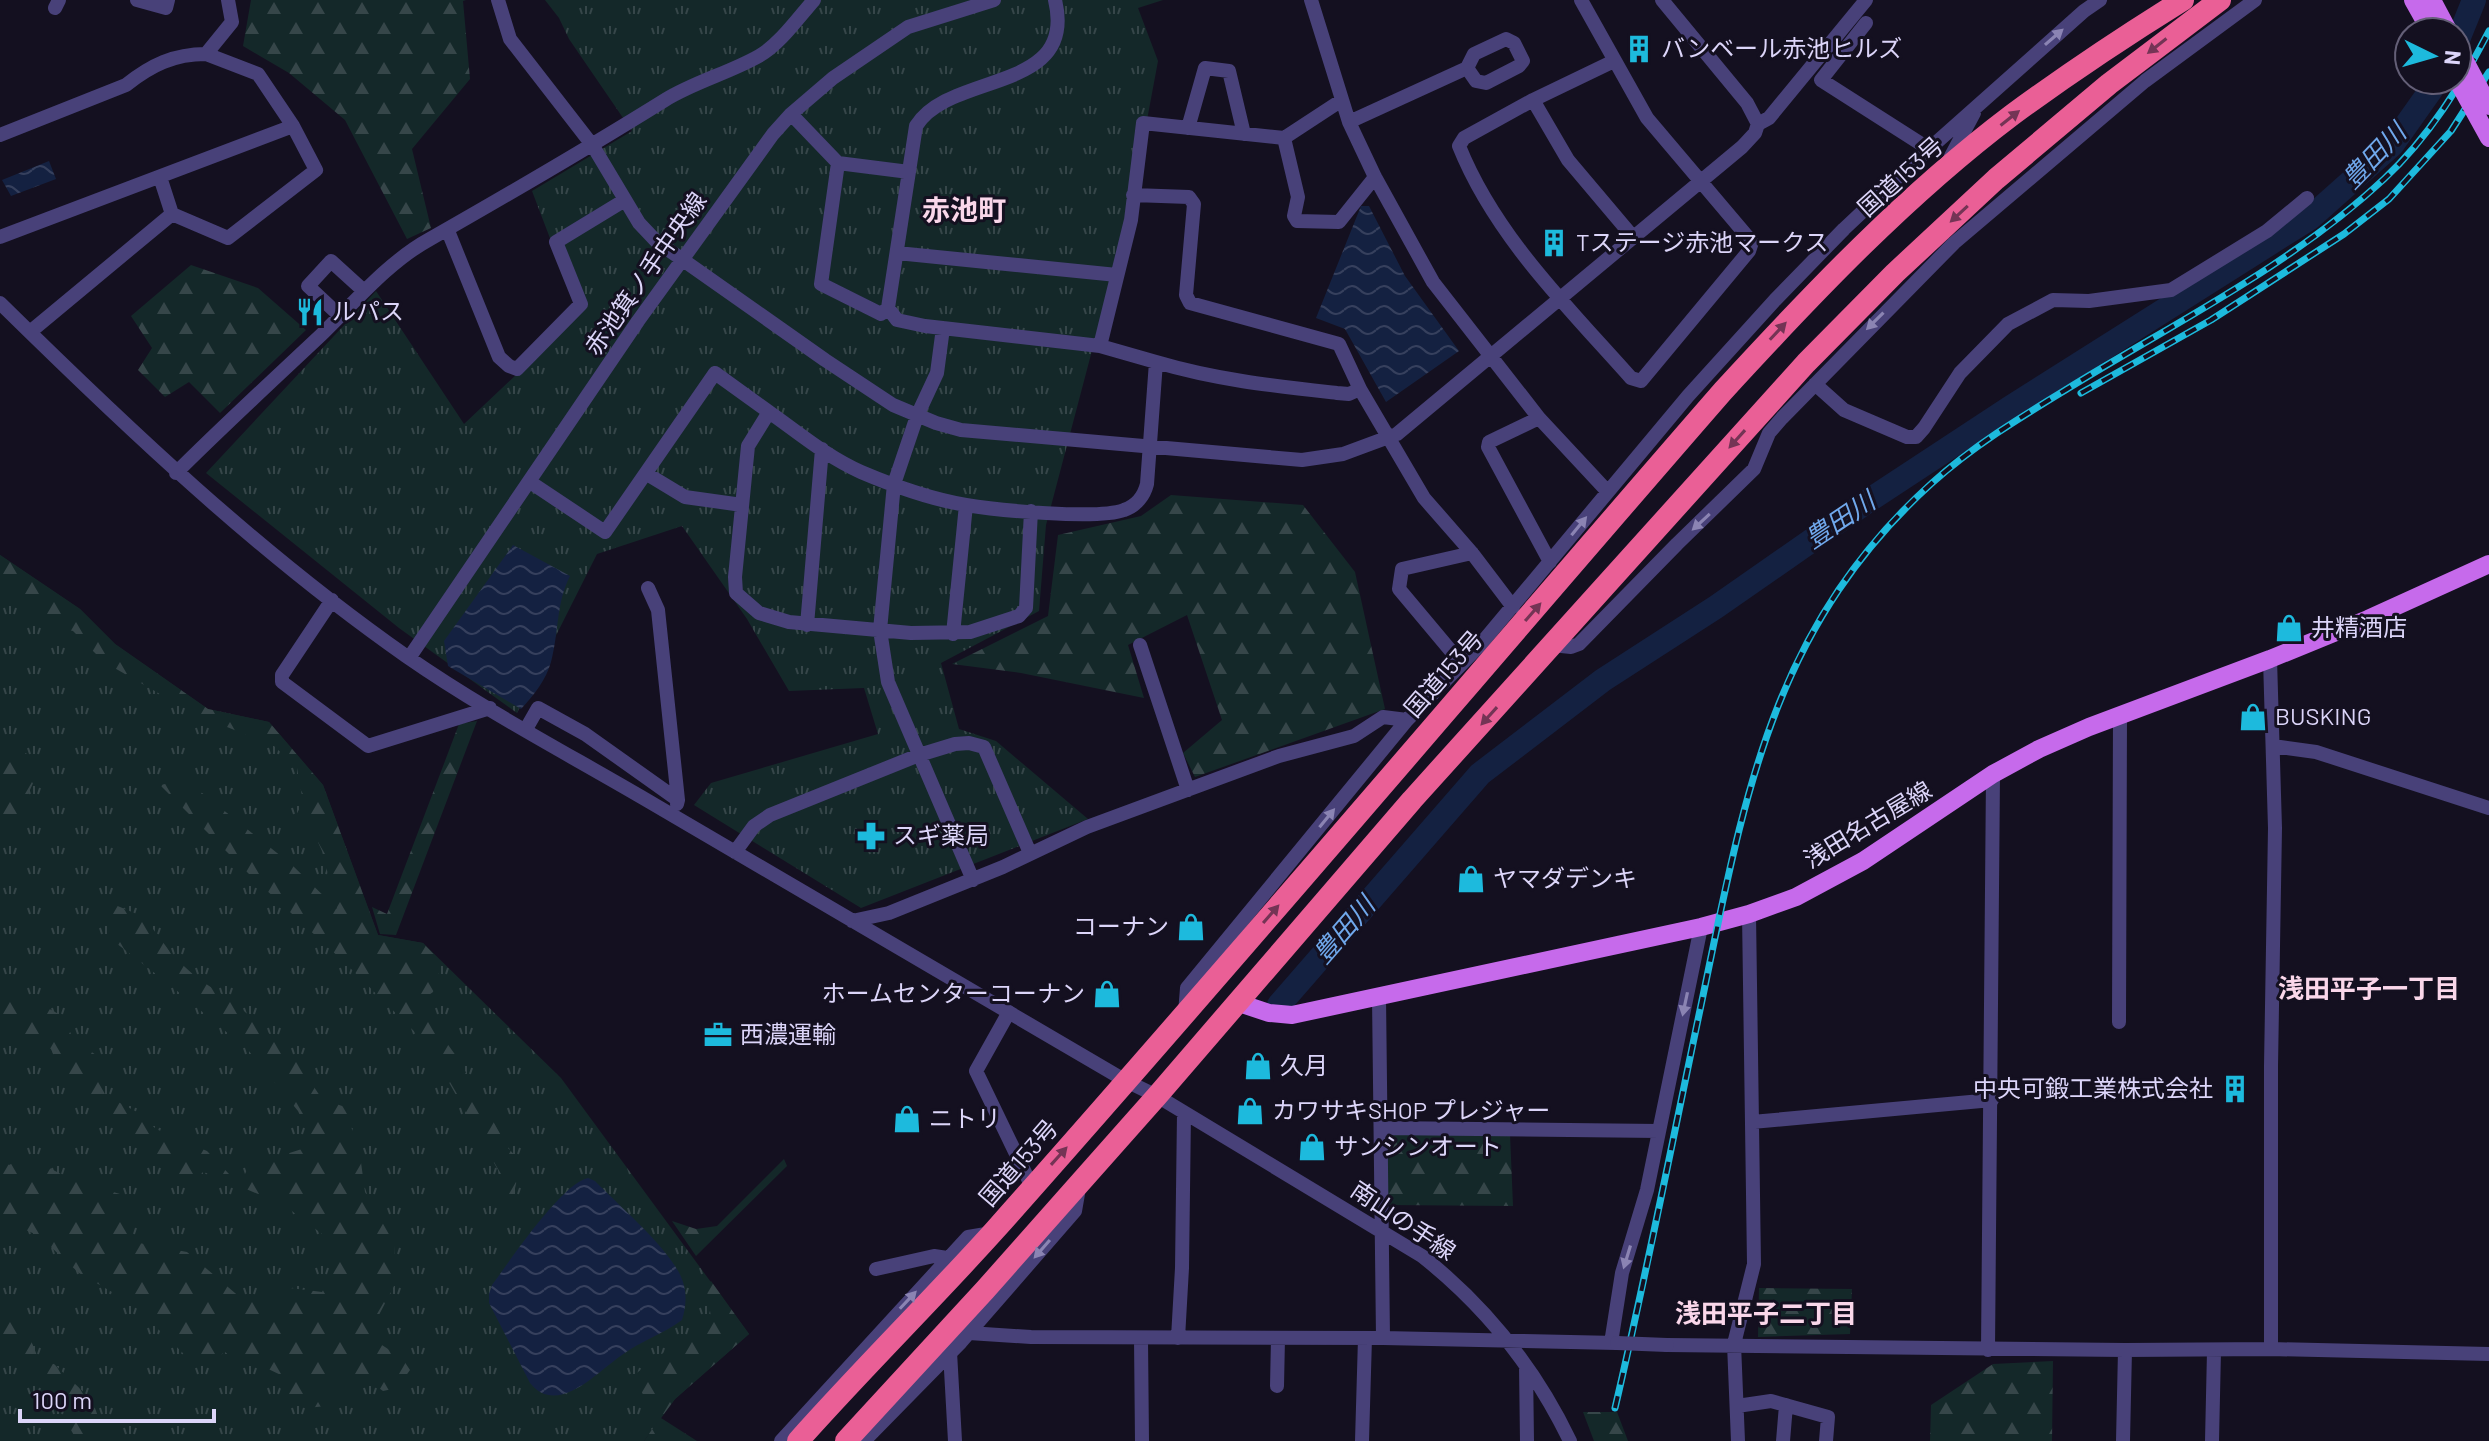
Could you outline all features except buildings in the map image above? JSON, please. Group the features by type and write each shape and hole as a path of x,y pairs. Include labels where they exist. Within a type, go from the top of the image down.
{"highway":[{"name":"国道153号","path":"798,1441 821,1407 891,1328 992,1233 1384,783 1484,659 1575,564 1723,391 1836,271 1942,173 2011,116 2106,48 2183,0"},
{"path":"846,1441 1157,1096 1412,800 1777,395 1895,273 1996,179 2109,84 2220,0"},
{"path":"1484,659 1510,692"}],"main road":[{"path":"2473,76 2489,106"},
{"path":"2466,96 2489,138"},
{"name":"浅田名古屋線","path":"1239,1003 1269,1013 1292,1015 1749,914 1796,897 1863,861 1993,774 2039,749 2368,619 2489,564"}],"street":[{"path":"137,0 166,8 168,0"},
{"path":"206,54 232,22 228,0"},
{"path":"498,0 510,39 593,146 639,223 656,241 893,405 961,430 1302,460 1343,454 1388,438 1491,358 1742,147 1755,133 1758,124 1769,118 1866,0"},
{"path":"176,473 364,291 429,239 448,231 501,197 593,146 668,98 761,55 814,0"},
{"name":"赤池箕ノ手中央線","path":"409,658 683,258 773,134 833,78 908,27 994,0"},
{"path":"838,163 821,284 881,314 888,308 916,126 923,114 980,86 1026,70 1048,53 1057,37 1055,0"},
{"path":"1311,0 1349,122 1375,177 1433,282 1539,418 1607,491"},
{"path":"1581,0 1647,118 1752,242 1749,251 1641,381 1631,378 1560,299 1504,229 1459,146 1464,138 1533,100 1614,61"},
{"path":"1662,0 1747,103 1758,124"},
{"path":"1185,1014 1187,988 1407,720 1461,663 1484,659 1513,607 1688,396 1844,229 1980,103 2100,0"},
{"path":"1552,645 1571,647 1579,644 1754,469 1769,433 1782,418 1954,243 2145,81 2255,0"},
{"path":"1866,23 1821,80 1929,149"},
{"path":"0,135 126,85 180,54 206,54 258,74 293,126 316,170 228,238 172,214 160,177"},
{"path":"1188,128 1205,68 1229,71 1244,134"},
{"path":"1349,122 1467,68"},
{"path":"1100,346 1131,220 1143,123 1284,138 1342,100"},
{"path":"1533,100 1568,160 1633,237"},
{"path":"1942,173 1980,103"},
{"path":"791,114 838,163 909,172"},
{"path":"0,237 293,126"},
{"path":"1284,138 1297,185 1294,216 1297,221 1339,222 1375,177"},
{"path":"1133,195 1189,197 1194,204 1186,295 1190,303 1339,344 1360,389 1424,498 1513,607"},
{"path":"1815,384 1844,410 1907,437 1916,437 1960,373 2008,324 2053,300 2089,301 2171,290 2267,231 2307,198"},
{"path":"448,231 499,357 517,369 581,304 556,242 625,200"},
{"path":"30,332 172,214"},
{"path":"1836,271 1844,229"},
{"path":"897,253 1117,275"},
{"path":"340,316 308,286 331,261 364,291"},
{"path":"1895,273 1900,296"},
{"name":"南山の手線","path":"0,303 176,473 332,600 409,658 673,816 1383,1230 1457,1283 1492,1319 1526,1365 1546,1394 1570,1441"},
{"path":"888,308 897,320 1100,346 1205,376 1337,393 1349,394 1360,389"},
{"path":"943,328 937,373 917,416 894,484 880,630 888,682 973,880"},
{"path":"530,482 605,532 715,373 822,449 861,471 894,484 966,505 1031,511 1121,512 1131,507 1145,492 1156,362"},
{"path":"1777,395 1782,418"},
{"path":"769,412 748,446 736,593 759,613 807,625 953,634 970,632 1019,616 1026,608 1031,511"},
{"path":"1539,418 1489,442 1488,447 1550,562"},
{"path":"807,625 822,449"},
{"path":"647,474 685,497 742,505"},
{"path":"953,634 966,505"},
{"path":"1672,513 1677,544"},
{"path":"1461,663 1399,589 1402,569 1472,553"},
{"path":"1539,574 1575,564"},
{"path":"648,588 658,610 678,800 673,816"},
{"path":"332,600 282,675 282,682 368,746 490,708"},
{"path":"1140,645 1188,790"},
{"path":"2270,659 2275,828 2271,1349"},
{"path":"526,729 538,708 585,734 678,800"},
{"path":"2119,1022 2120,716"},
{"path":"852,921 889,913 973,880 1087,827 1279,756 1354,736 1383,717 1407,720"},
{"path":"735,852 754,826 770,815 919,755 969,743 984,747 1030,853"},
{"path":"2273,746 2316,752 2489,808"},
{"path":"1988,1350 1993,774"},
{"path":"1355,783 1384,783"},
{"path":"1738,1441 1734,1344 1754,1264 1749,914"},
{"path":"1614,1343 1622,1273 1647,1190 1701,927"},
{"path":"1379,997 1383,1338"},
{"path":"1009,1012 976,1071 1032,1187"},
{"path":"1752,1122 1992,1100"},
{"path":"1178,1338 1184,1113"},
{"path":"1381,1128 1659,1131"},
{"path":"868,1438 969,1333 1075,1211 1080,1183"},
{"path":"891,1328 947,1258 968,1237 992,1233"},
{"path":"876,1269 934,1256 947,1258"},
{"path":"969,1333 1141,1339 1383,1338 1988,1350 2271,1349 2489,1354"},
{"path":"1277,1386 1278,1338"},
{"path":"1362,1441 1365,1338"},
{"path":"1141,1339 1142,1441"},
{"path":"2123,1441 2125,1350"},
{"path":"2212,1441 2214,1351"},
{"path":"950,1352 955,1441"},
{"path":"1526,1365 1527,1441"},
{"path":"1737,1406 1771,1401 1828,1417 1826,1441"},
{"path":"1783,1441 1786,1405"},
{"path":"868,1438 878,1406"},
{"path":"781,1441 821,1407"}],"green space":[{"path":"251,0 466,0 463,1 470,79 412,149 431,228 407,239 345,120 289,73 243,46"},
{"path":"545,0 1163,0 1138,8 1158,61 1133,195 1046,525 1039,611 941,663 959,729 996,741 1088,819 861,908 694,805 711,783 878,734 864,688 789,691 747,619 682,526 597,554 517,713 399,628 206,473 376,291 464,424 517,374 577,309 532,191 632,131"},
{"path":"191,265 258,288 306,330 220,413 189,382 165,397 138,370 152,348 131,316"},
{"path":"1171,495 1303,505 1355,572 1385,709 1195,777 1183,753 1222,720 1187,615 1128,645 1144,698 1021,673 952,664 1048,616 1058,535 1141,516"},
{"path":"0,555 80,609 115,644 208,709 269,722 323,785 378,935 423,943 561,1078 749,1334 675,1399 644,1441 0,1441"},
{"path":"0,555 80,609 115,644 208,709 269,722 323,785 378,935 423,943 442,963 433,992 418,1003 459,1060 508,1148 521,1162 513,1197 506,1198 501,1192 498,1170 428,1045 160,785 186,780 292,865 337,909 322,851 313,831 294,819 303,802 297,768 274,746 195,714 104,662 73,631 51,626 0,590"},
{"path":"477,721 396,935 380,934 372,907 387,914 459,724"},
{"path":"0,736 27,754 40,768 29,792 24,835 0,839"},
{"path":"108,902 144,917 174,957 197,978 235,1003 292,1054 322,1099 345,1107 360,1155 365,1192 395,1245 394,1286 368,1336 402,1358 410,1370 397,1388 383,1391 361,1375 332,1384 326,1406 307,1408 280,1388 285,1377 262,1366 244,1366 225,1352 206,1364 186,1356 131,1303 79,1273 39,1236 0,1218 0,1157 9,1165 27,1156 72,1180 120,1194 133,1208 131,1228 134,1242 187,1252 242,1299 268,1305 290,1288 322,1292 332,1275 322,1234 284,1205 239,1186 249,1166 308,1147 307,1130 298,1111 248,1050 107,936"},
{"path":"0,985 64,1017 73,1039 106,1062 103,1078 105,1095 139,1113 156,1129 207,1151 229,1174 223,1178 203,1172 192,1184 142,1151 112,1115 67,1082 51,1049 0,1027"},
{"path":"1390,1133 1510,1134 1513,1206 1388,1205 1387,1138"},
{"path":"784,1159 787,1166 696,1256 672,1221 696,1229 717,1226"},
{"path":"711,1281 749,1334 675,1399 661,1418 697,1441 644,1441 660,1418 650,1410 634,1375 711,1317 706,1286"},
{"path":"1759,1288 1852,1289 1850,1334 1758,1337"},
{"path":"0,1299 17,1328 30,1338 40,1363 54,1364 92,1400 107,1441 78,1441 47,1377 0,1354"},
{"path":"2053,1361 2052,1441 1930,1441 1931,1405 1993,1364"},
{"path":"1583,1412 1617,1412 1628,1441 1594,1441"}],"water":[{"path":"49,161 56,179 11,196 2,180"},
{"path":"1361,206 1369,206 1405,276 1459,351 1386,402 1345,329 1316,318"},
{"path":"513,545 570,576 562,597 549,669 521,709 448,666 444,641"},
{"path":"588,1178 631,1216 669,1257 683,1282 684,1310 682,1320 629,1350 578,1388 553,1396 541,1392 530,1383 489,1303 489,1294 492,1285 523,1242 551,1208 577,1183"}],"waterway":[{"name":"豊田川","path":"2468,16 2474,0"},
{"name":"豊田川","path":"1279,1005 1480,774 1603,680 1716,607 1868,501 2310,218 2392,145 2427,96"}],"railway":[{"path":"1615,1408 1731,862 1749,793 1771,726 1798,661 1833,599 1877,540 1932,483 1964,457 2032,410 2271,266 2311,239 2384,179 2430,128 2489,31"},
{"path":"2081,393 2211,320 2344,234 2389,199 2451,131 2489,72"}],"place":[{"name":"バンベール赤池ヒルズ","path":"1639,49"},
{"name":"Tステージ赤池マークス","path":"1554,243"},
{"name":"ルパス","path":"310,312"},
{"name":"井精酒店","path":"2289,628"},
{"name":"BUSKING","path":"2253,717"},
{"name":"スギ薬局","path":"871,836"},
{"name":"ヤマダデンキ","path":"1471,879"},
{"name":"コーナン","path":"1191,927"},
{"name":"ホームセンターコーナン","path":"1107,994"},
{"name":"西濃運輸","path":"718,1035"},
{"name":"久月","path":"1258,1066"},
{"name":"中央可鍛工業株式会社","path":"2235,1089"},
{"name":"カワサキSHOP プレジャー","path":"1250,1111"},
{"name":"ニトリ","path":"907,1119"},
{"name":"サンシンオート","path":"1312,1147"}],"district":[{"name":"赤池町","path":"964,210"},
{"name":"浅田平子一丁目","path":"2369,989"},
{"name":"浅田平子二丁目","path":"1766,1314"}]}
